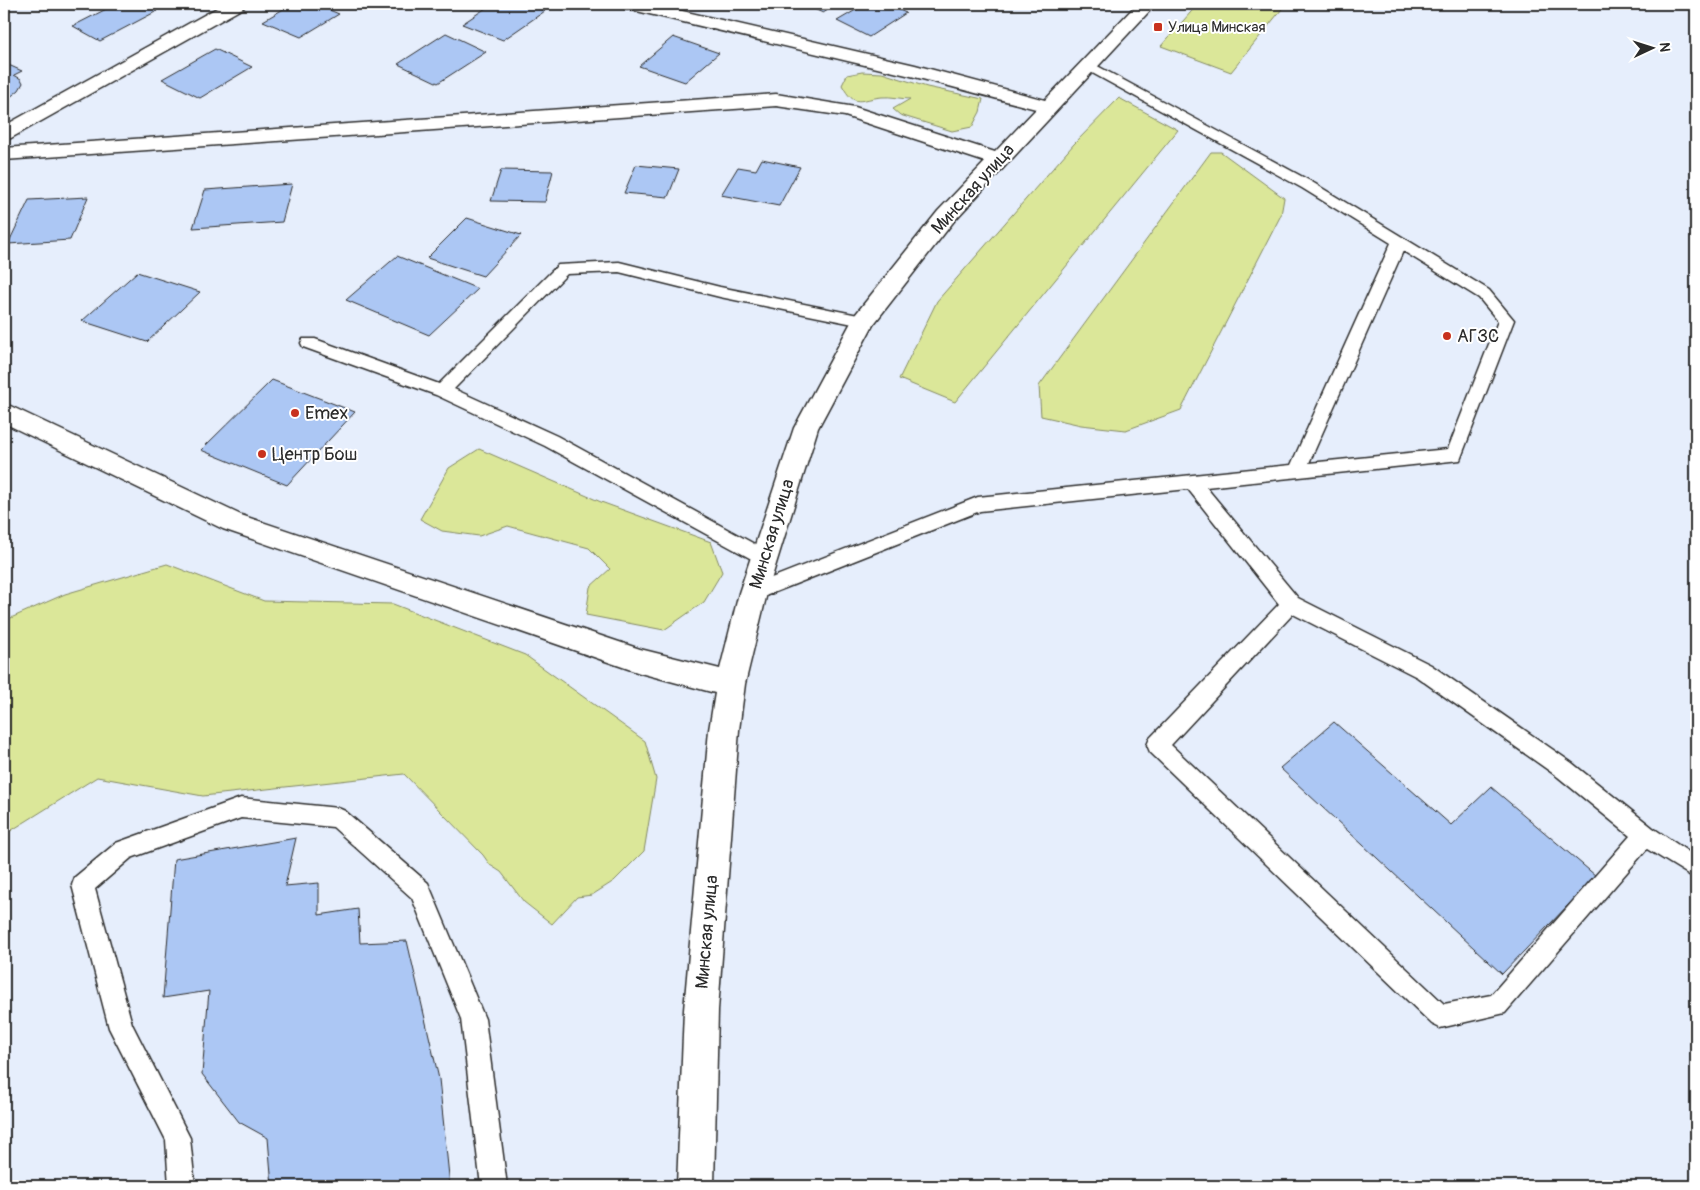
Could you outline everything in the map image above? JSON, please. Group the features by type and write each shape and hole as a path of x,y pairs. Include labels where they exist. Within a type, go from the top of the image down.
{"street":[{"path":"4,134 238,4"},
{"path":"630,4 915,71 1050,108"},
{"name":"Минская улица","path":"696,1186 701,1010 724,730 731,684 753,593 806,428 863,322 891,283 946,216 1147,4"},
{"path":"4,154 776,100 848,111 999,160"},
{"path":"4,412 232,522 640,661 731,684"}],"lane":[{"path":"753,593 978,504 1454,455 1506,320 1484,294 1307,185 1090,66"},
{"path":"1297,471 1399,242"},
{"path":"442,391 564,269 618,267 720,292 863,322"},
{"path":"309,343 442,391 551,441 763,557"},
{"path":"1192,482 1291,604 1424,671 1565,770 1645,835 1696,869"},
{"path":"1291,604 1157,745 1440,1016 1497,1005 1645,835"},
{"path":"182,1186 178,1138 121,1028 83,885 124,850 241,808 338,818 420,890 473,1020 494,1186"}],"green space":[{"path":"1198,4 1286,4 1231,72 1161,46"},
{"path":"862,72 882,73 927,87 983,99 980,112 972,127 952,131 900,115 893,109 910,99 885,97 855,100 842,85 847,75"},
{"path":"1119,98 1178,130 955,402 899,379 937,301 1074,144"},
{"path":"1211,152 1221,152 1284,198 1281,215 1181,410 1126,430 1081,425 1041,416 1039,386"},
{"path":"479,449 601,502 711,542 722,572 704,602 664,630 586,615 590,587 610,569 589,548 508,526 479,536 442,531 420,519 449,468"},
{"path":"167,564 264,601 393,604 525,655 645,741 656,779 644,851 614,881 592,895 577,897 552,924 524,902 501,872 490,865 483,855 404,774 203,796 97,777 4,835 4,621 65,594"}],"building":[{"path":"116,4 142,4 157,11 100,41 73,26"},
{"path":"292,4 315,4 339,14 301,37 263,21"},
{"path":"492,4 525,4 545,11 503,40 462,24"},
{"path":"803,4 838,4 823,13"},
{"path":"866,4 886,4 906,13 869,37 837,21"},
{"path":"446,33 486,52 438,83 398,64"},
{"path":"673,37 719,53 685,82 639,66"},
{"path":"215,49 252,67 200,98 162,79"},
{"path":"4,63 22,71 14,75 21,79 23,83 19,90 4,102"},
{"path":"762,159 800,167 779,206 721,195 738,167 756,170"},
{"path":"636,165 679,169 668,197 624,193"},
{"path":"501,170 553,171 545,202 491,201"},
{"path":"292,184 282,222 193,228 205,190"},
{"path":"88,197 70,240 8,244 29,200"},
{"path":"467,218 521,235 483,276 427,258"},
{"path":"397,256 478,289 429,335 346,300"},
{"path":"137,272 200,292 147,342 82,321"},
{"path":"272,380 355,412 287,485 201,450"},
{"path":"1334,722 1451,825 1491,787 1596,876 1502,974 1280,768"},
{"path":"296,838 285,886 319,883 319,915 358,909 360,943 407,941 439,1079 450,1186 272,1186 268,1138 239,1122 202,1074 209,991 163,998 174,859"}],"place":[{"name":"Улица Минская","path":"1158,27"},
{"name":"АГЗС","path":"1447,336"},
{"name":"Emex","path":"295,413"},
{"name":"Центр Бош","path":"262,454"}]}
